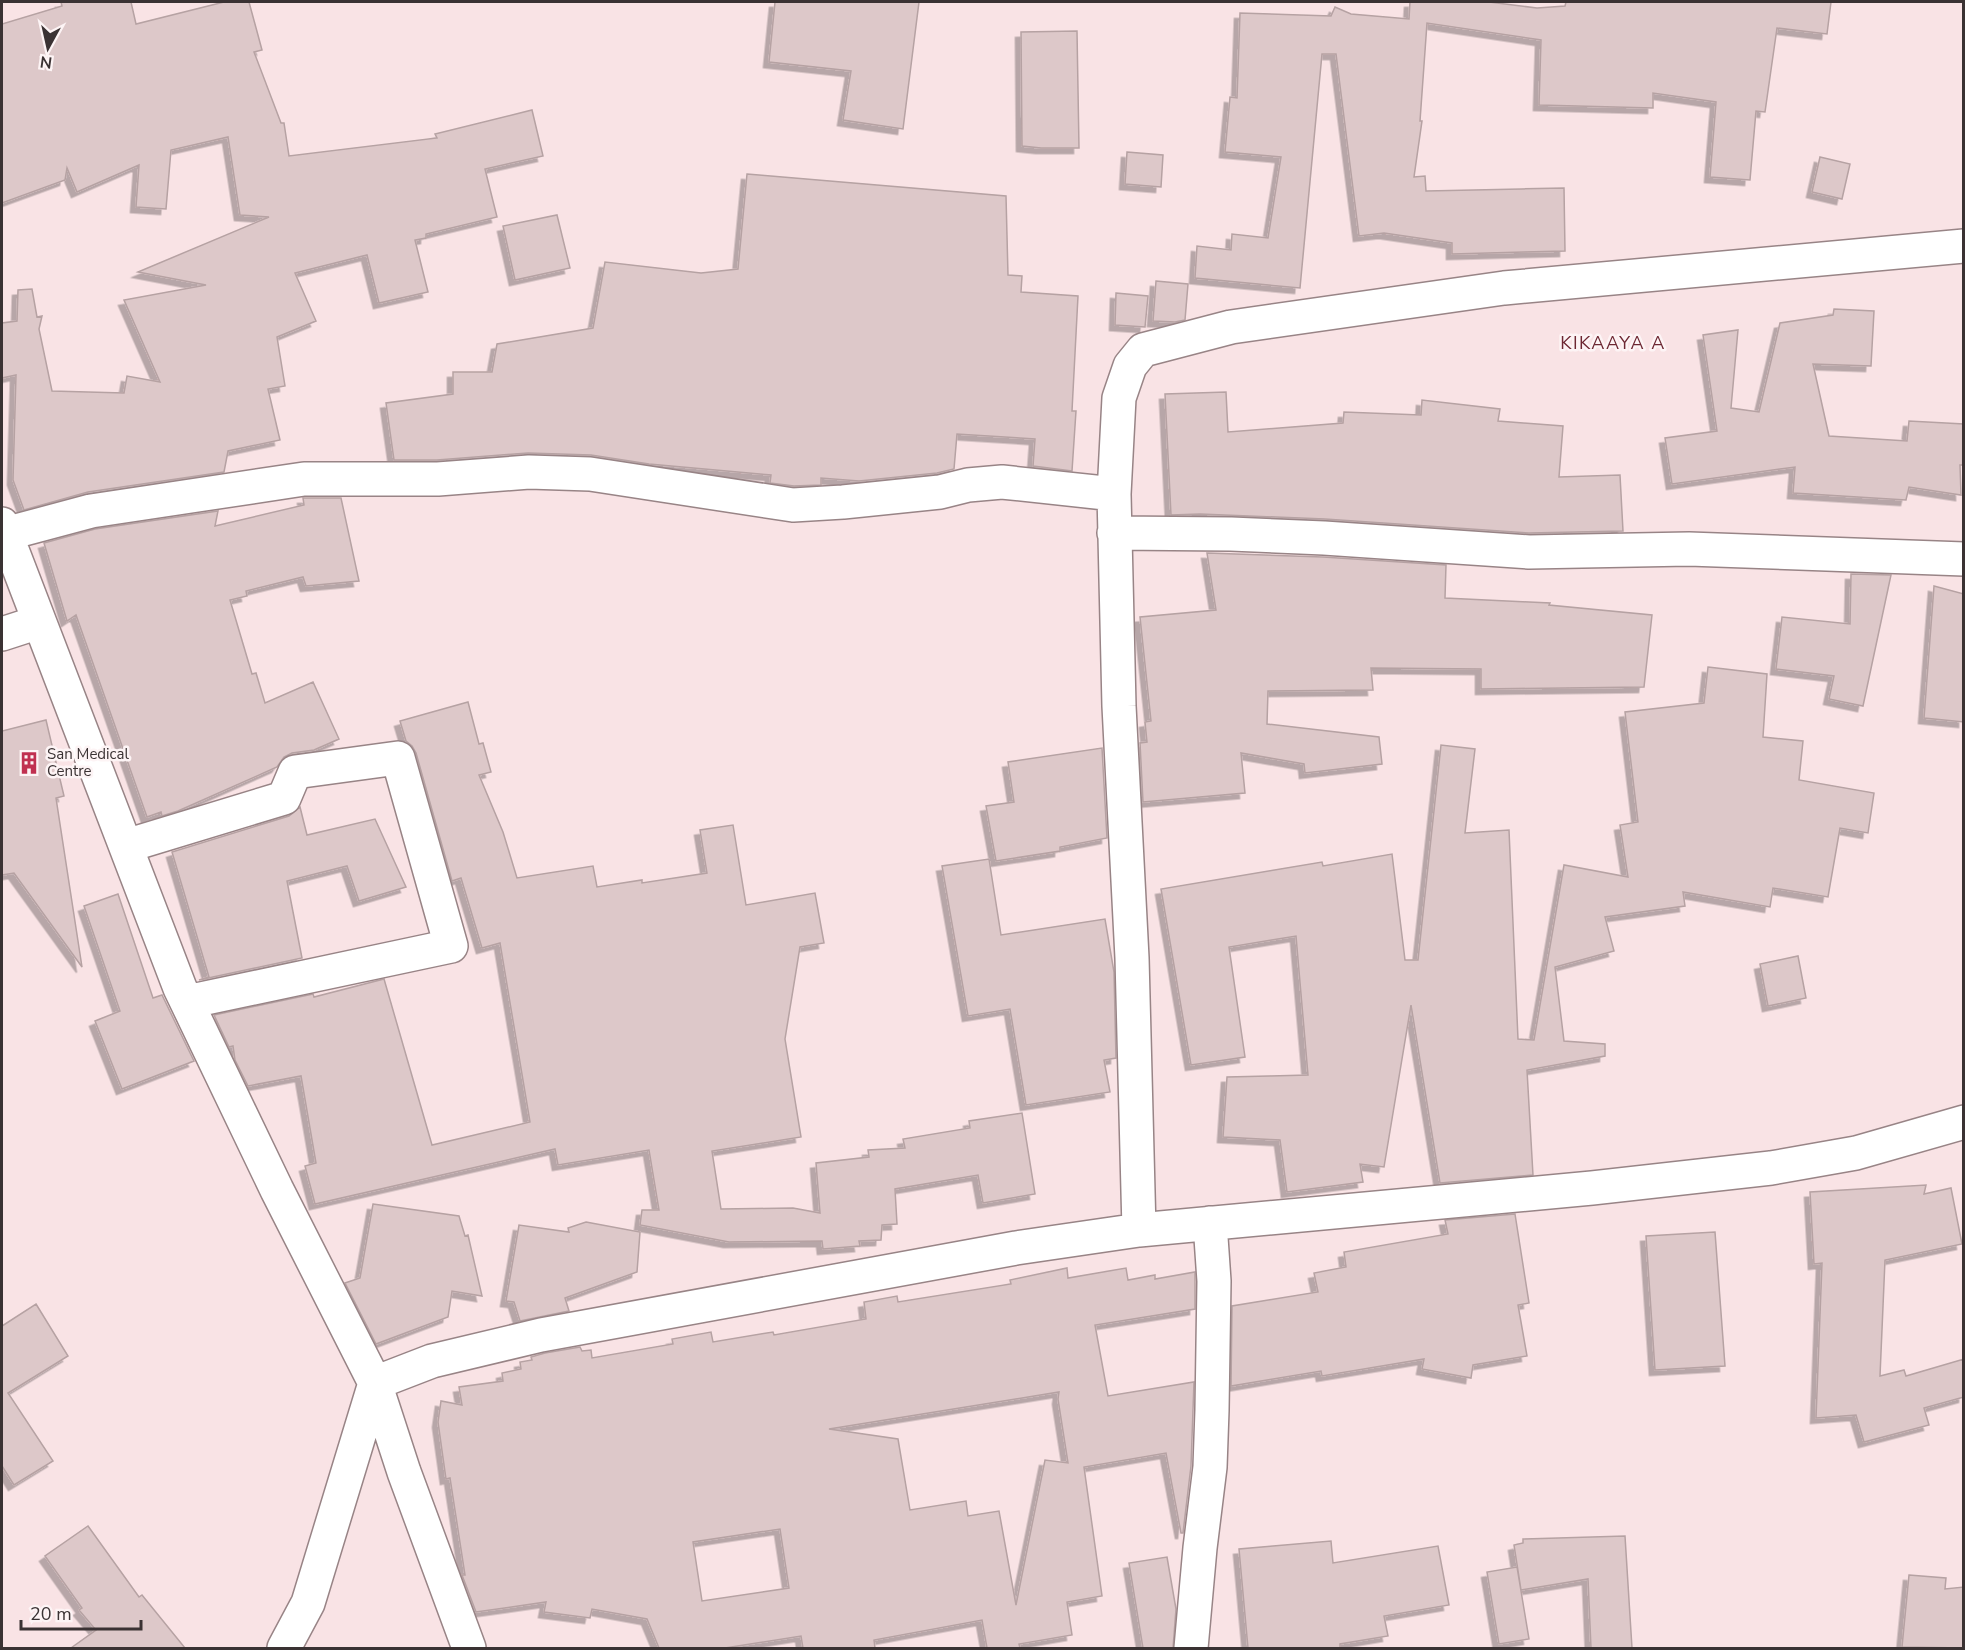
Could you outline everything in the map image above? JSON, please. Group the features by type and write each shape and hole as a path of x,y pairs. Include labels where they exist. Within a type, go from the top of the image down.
{"street":[{"path":"1139,1230 1132,958 1119,706 1114,494 1119,398 1130,366 1143,350 1231,327 1504,288 1964,246"},
{"path":"469,1648 404,1472 375,1383 277,1190 187,1002 3,529 91,512 304,479 438,479 529,472 590,474 793,505 940,492 968,485 1002,482 1114,494"},
{"path":"1114,533 1324,538 1530,552 1689,549 1964,559"},
{"path":"2,634 39,622"},
{"path":"126,846 284,798 295,772 398,758 451,946 187,1002"},
{"path":"375,1383 432,1361 541,1335 1016,1248 1139,1230 1592,1188 1771,1168 1856,1153 1964,1122"},
{"path":"1191,1648 1210,1467 1214,1281 1210,1223"},
{"path":"284,1648 308,1603 375,1383"}],"building":[{"path":"61,2 131,2 136,24 224,2 249,2 262,50 254,52 281,123 284,123 289,156 437,138 435,134 532,110 543,156 485,169 497,217 426,234 426,238 415,240 428,292 379,303 367,255 295,273 316,321 277,337 285,386 268,389 280,440 228,451 224,472 88,492 24,510 13,480 16,375 2,378 2,323 17,321 18,290 32,289 37,317 42,316 39,329 52,391 124,393 127,376 160,382 124,300 206,285 138,272 269,217 240,215 228,137 171,150 166,209 136,207 139,165 77,192 67,168 65,180 2,203 2,24 62,6"},
{"path":"775,2 919,2 903,129 843,120 851,71 769,62"},
{"path":"1410,2 1489,2 1537,8 1565,6 1566,2 1831,2 1827,34 1777,28 1765,112 1756,111 1750,180 1710,177 1716,102 1653,93 1653,108 1539,105 1541,40 1427,23 1420,121 1422,121 1414,177 1425,176 1426,191 1564,188 1565,251 1452,254 1452,243 1384,233 1359,236 1336,54 1322,54 1300,288 1195,278 1197,246 1231,250 1232,234 1268,238 1281,157 1225,152 1230,97 1237,98 1240,13 1331,16 1335,7 1351,14 1409,19"},
{"path":"1077,31 1079,148 1022,146 1021,32"},
{"path":"1127,152 1163,155 1161,187 1125,184"},
{"path":"1820,157 1850,164 1842,199 1812,192"},
{"path":"747,174 1006,196 1008,275 1022,276 1021,292 1078,296 1072,411 1076,411 1072,471 1033,466 1035,439 957,434 954,469 937,473 859,481 821,478 821,485 794,486 770,483 771,475 649,464 591,455 528,453 437,460 394,460 386,403 453,394 453,372 492,372 497,344 593,328 605,262 701,273 738,269"},
{"path":"557,215 570,268 515,280 503,226"},
{"path":"1156,281 1188,284 1185,320 1153,321"},
{"path":"1116,293 1148,296 1145,327 1115,325"},
{"path":"1834,309 1874,311 1871,366 1813,364 1829,436 1907,441 1909,421 1964,424 1964,465 1960,465 1961,495 1909,487 1906,500 1793,493 1795,467 1672,484 1665,438 1717,431 1703,335 1738,330 1731,408 1759,412 1780,323 1833,315"},
{"path":"1226,392 1228,432 1343,423 1344,412 1421,415 1422,400 1500,409 1498,421 1563,426 1559,477 1620,475 1623,531 1529,533 1325,519 1171,515 1165,394"},
{"path":"303,498 341,498 359,581 306,586 303,577 246,591 247,596 230,600 252,674 256,673 265,703 313,682 339,739 314,750 292,753 284,757 277,767 178,811 162,816 161,812 147,817 76,615 67,621 44,543 95,529 218,511 215,526 304,505"},
{"path":"1207,553 1323,557 1446,565 1445,598 1550,603 1549,605 1652,615 1644,687 1481,689 1481,669 1371,668 1373,690 1268,691 1267,724 1379,737 1382,764 1305,773 1304,764 1241,753 1245,793 1143,802 1140,743 1147,742 1145,722 1151,721 1140,617 1216,610"},
{"path":"1851,574 1891,575 1863,706 1829,699 1834,676 1776,669 1782,617 1850,624"},
{"path":"1934,586 1964,594 1964,722 1924,718"},
{"path":"1708,667 1767,674 1763,737 1803,741 1799,780 1874,793 1868,833 1840,828 1828,897 1773,888 1770,907 1683,892 1685,906 1605,917 1614,951 1555,967 1564,1041 1605,1044 1605,1056 1527,1070 1533,1175 1440,1183 1411,1005 1384,1167 1360,1164 1363,1182 1287,1192 1280,1140 1223,1137 1227,1077 1308,1075 1296,936 1229,947 1245,1057 1191,1065 1161,889 1322,862 1323,866 1392,854 1405,960 1418,960 1441,745 1475,749 1465,833 1509,830 1518,1039 1534,1040 1564,865 1628,877 1620,825 1638,822 1625,712 1704,703"},
{"path":"468,702 479,744 483,743 491,772 479,775 503,832 517,878 593,866 597,887 707,873 700,830 733,825 746,905 815,893 824,943 800,947 785,1039 801,1137 712,1151 721,1209 793,1208 820,1213 816,1163 869,1157 868,1150 905,1148 903,1139 970,1128 969,1121 1022,1113 1035,1194 983,1203 978,1175 895,1189 897,1224 882,1225 881,1240 859,1241 860,1246 823,1249 822,1241 729,1242 640,1225 642,1210 659,1210 649,1150 558,1165 555,1149 315,1204 305,1166 316,1163 301,1076 248,1086 235,1060 233,1046 229,1047 214,1015 313,994 314,997 384,979 432,1145 530,1122 500,943 482,948 461,878 452,881 416,753 406,741 400,721"},
{"path":"46,720 64,796 56,798 82,967 14,873 2,875 2,731"},
{"path":"1102,748 1107,838 1060,847 1060,851 996,861 986,806 1014,802 1008,762"},
{"path":"300,807 307,835 375,819 406,887 359,901 347,866 287,881 302,958 199,980 209,977 172,852 289,816"},
{"path":"989,859 1001,935 1105,919 1114,972 1116,1058 1104,1060 1110,1092 1026,1105 1010,1009 968,1016 942,866"},
{"path":"118,894 153,998 162,995 194,1061 122,1089 95,1021 120,1011 84,906"},
{"path":"1798,956 1806,998 1768,1006 1760,964"},
{"path":"1926,1185 1924,1194 1951,1188 1962,1244 1885,1260 1880,1376 1904,1370 1906,1376 1964,1359 1964,1397 1924,1408 1929,1425 1864,1442 1856,1415 1816,1418 1822,1263 1814,1264 1810,1192"},
{"path":"373,1204 459,1216 465,1236 468,1235 482,1296 452,1291 448,1317 376,1344 345,1283 360,1278"},
{"path":"1515,1214 1529,1303 1518,1305 1527,1356 1473,1365 1471,1378 1422,1369 1424,1359 1322,1376 1321,1371 1231,1386 1232,1306 1318,1292 1314,1273 1346,1267 1344,1252 1448,1234 1445,1220"},
{"path":"586,1222 640,1232 637,1272 565,1298 569,1311 520,1321 514,1302 506,1301 519,1225 569,1232 568,1228"},
{"path":"1715,1232 1725,1366 1655,1370 1646,1236"},
{"path":"1067,1268 1068,1278 1126,1268 1128,1280 1155,1275 1155,1279 1195,1272 1195,1309 1095,1325 1108,1396 1194,1382 1191,1466 1183,1533 1181,1533 1166,1453 1084,1467 1102,1596 1067,1602 1072,1635 1019,1644 1020,1648 987,1648 982,1620 874,1640 875,1648 803,1648 801,1636 725,1648 659,1648 647,1619 592,1609 590,1618 544,1612 546,1602 476,1612 462,1575 465,1575 450,1478 446,1479 438,1422 441,1401 462,1405 459,1387 503,1381 502,1373 521,1369 520,1362 532,1360 531,1357 545,1353 580,1347 582,1351 591,1350 592,1358 673,1344 672,1339 711,1332 713,1342 773,1332 774,1335 866,1319 864,1302 897,1296 898,1302 1011,1284 1010,1280","holes":["1059,1392 1058,1399 1068,1463 1045,1460 1016,1605 999,1511 968,1516 966,1501 910,1510 898,1439 829,1429","780,1529 789,1588 702,1601 693,1542"]},
{"path":"36,1304 68,1356 8,1393 53,1461 14,1485 2,1466 2,1326"},
{"path":"88,1526 139,1597 142,1595 185,1648 71,1648 96,1630 79,1610 82,1608 45,1556"},
{"path":"1625,1536 1632,1648 1591,1648 1588,1579 1521,1590 1514,1545 1523,1543 1523,1539"},
{"path":"1331,1541 1333,1563 1438,1546 1449,1605 1384,1616 1388,1636 1340,1644 1340,1648 1248,1648 1239,1549"},
{"path":"1167,1557 1176,1609 1173,1648 1143,1648 1129,1563"},
{"path":"1517,1567 1529,1639 1499,1644 1487,1572"},
{"path":"1909,1575 1946,1578 1945,1589 1964,1587 1964,1648 1902,1647"}],"place":[{"name":"San Medical Centre","path":"29,763"}],"district":[{"name":"KIKAAYA A","path":"1613,343"}]}
